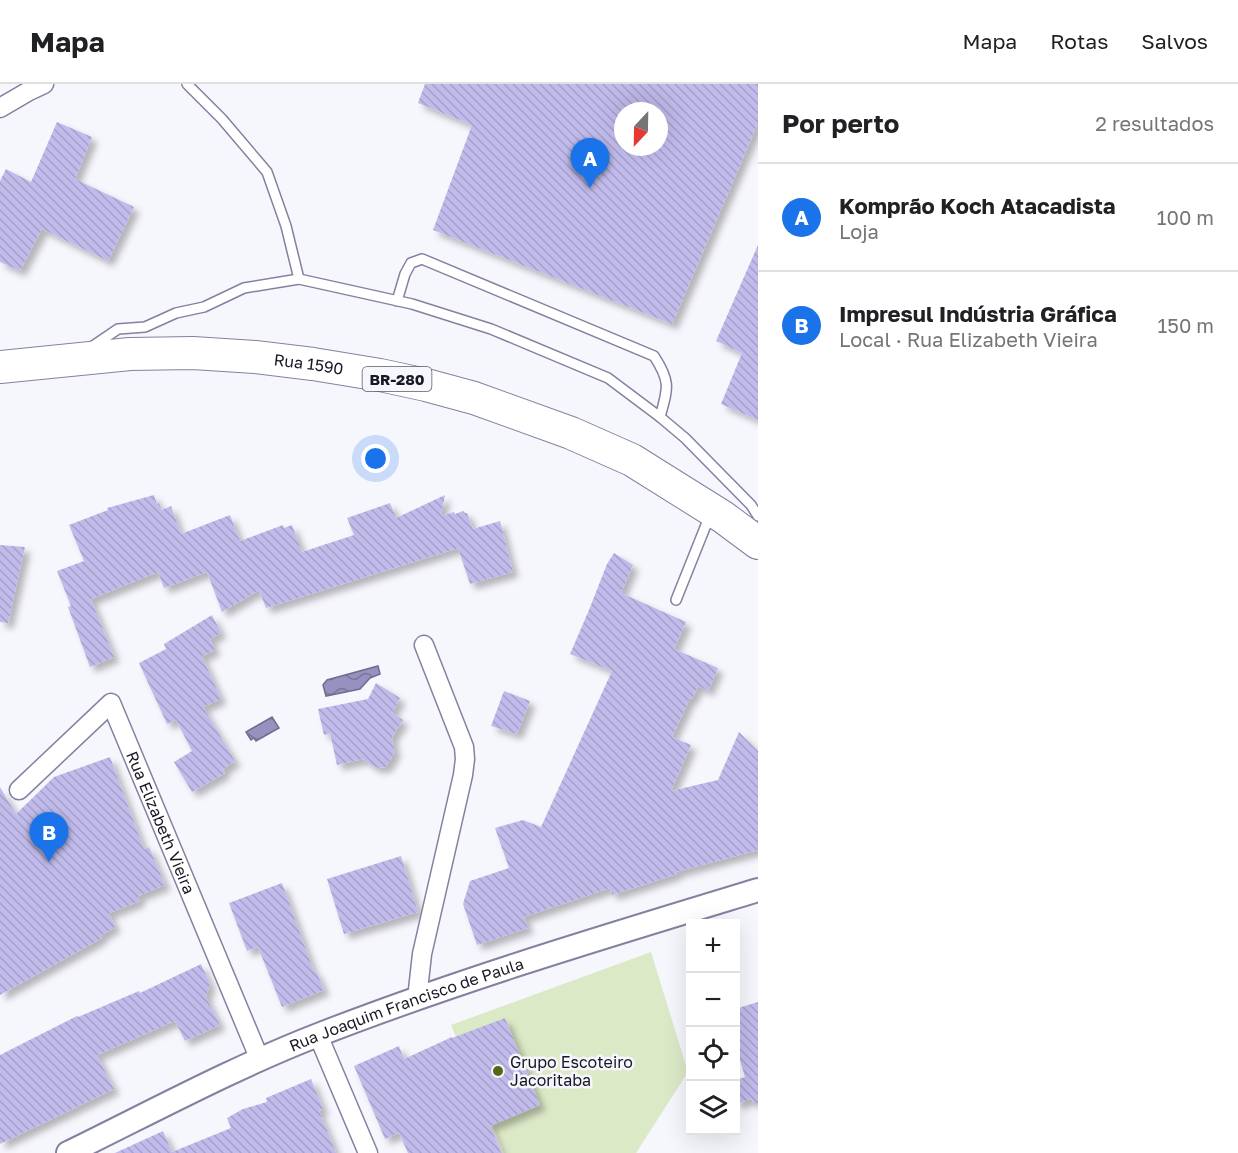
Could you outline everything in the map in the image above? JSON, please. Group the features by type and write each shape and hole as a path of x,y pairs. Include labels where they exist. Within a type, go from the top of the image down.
{"highway":[{"name":"Rua 1590","path":"0,367 130,354 193,353 313,364 426,385 474,398 571,433 632,460 712,510 758,543"}],"street":[{"path":"0,108 45,84"},
{"path":"417,999 422,954 465,759 464,747 424,645"},
{"name":"Rua Elizabeth Vieira","path":"19,790 111,702 260,1060"},
{"name":"Rua Joaquim Francisco de Paula","path":"68,1153 94,1147 260,1060 318,1035 531,959 758,890"},
{"path":"318,1035 368,1153"}],"lane":[{"path":"187,84 222,119 267,172 286,226 299,279"},
{"path":"396,301 411,263 422,259 654,356 663,370 668,390 660,417"},
{"path":"72,360 118,329 145,327 176,313 204,307 244,288 299,279 412,304 491,329 608,378 685,438 751,505 758,516"},
{"path":"676,600 712,510"}],"green space":[{"path":"651,952 686,1066 686,1075 636,1153 504,1153 451,1025"}],"water":[{"path":"378,666 380,674 370,678 360,689 326,696 323,685 327,680"},
{"path":"272,717 279,728 256,741 254,738 251,740 246,732"}],"building":[{"path":"425,84 758,84 758,123 672,324 433,230 472,125 418,103"},
{"path":"57,122 92,137 75,179 134,207 108,261 42,229 20,271 0,262 0,181 6,169 31,182"},
{"path":"758,245 758,420 721,404 742,353 716,341"},
{"path":"154,495 162,510 171,506 181,534 230,515 240,541 283,525 284,528 292,525 302,552 354,535 347,518 390,503 396,518 445,495 441,516 463,511 467,513 473,529 500,521 513,572 470,584 458,548 266,608 259,590 222,612 207,572 164,588 158,572 91,599 114,657 90,667 68,607 71,606 57,571 84,561 69,525 108,510 107,508"},
{"path":"0,545 25,547 8,623 0,622"},
{"path":"614,553 633,565 621,593 686,622 674,649 718,668 708,691 698,686 692,699 690,698 672,737 691,745 671,791 718,780 739,732 758,751 758,850 676,872 677,874 612,895 610,888 524,917 528,928 477,945 463,904 470,881 509,868 495,828 523,820 541,827 612,671 570,654 607,564"},
{"path":"212,615 221,633 210,639 215,650 202,656 221,699 203,707 235,761 223,769 225,773 192,792 174,762 192,751 176,720 167,724 139,663 166,649 164,644"},
{"path":"376,683 400,698 392,713 403,720 392,737 395,752 386,767 378,768 363,759 337,765 330,733 324,735 318,709 368,699"},
{"path":"504,691 530,701 517,734 491,726"},
{"path":"110,757 144,849 149,847 165,885 138,896 140,901 109,913 115,927 100,936 102,938 0,995 0,787 16,814 54,777"},
{"path":"401,856 418,912 344,934 327,879"},
{"path":"282,883 314,972 316,971 324,990 282,1007 258,947 247,951 229,903"},
{"path":"201,964 210,984 206,997 220,1025 185,1041 175,1021 97,1055 114,1089 0,1144 0,1055 77,1016 139,991 140,993"},
{"path":"758,1002 758,1103 753,1103 752,1099 740,1103 740,1078 745,1077 740,1060 740,1007"},
{"path":"505,1018 540,1105 490,1126 501,1153 408,1153 399,1133 385,1139 354,1066 399,1046 404,1059 452,1037"},
{"path":"311,1079 323,1109 319,1111 336,1153 115,1153 163,1131 172,1152 231,1128 227,1118 243,1109 267,1102 266,1098"}],"place":[{"name":"Komprão Koch Atacadista","path":"590,188"},
{"name":"Impresul Indústria Gráfica","path":"49,862"},
{"name":"Grupo Escoteiro Jacoritaba","path":"498,1071"}]}
